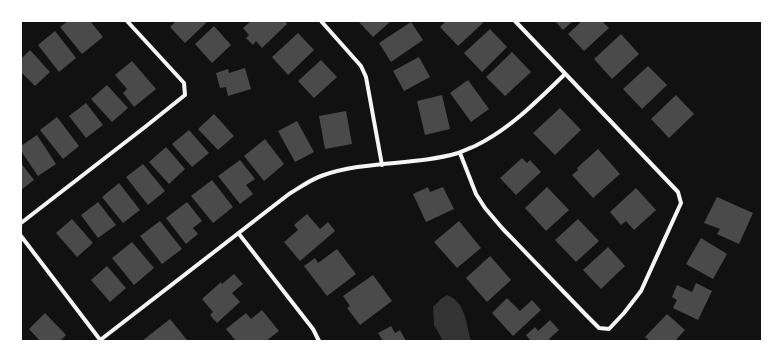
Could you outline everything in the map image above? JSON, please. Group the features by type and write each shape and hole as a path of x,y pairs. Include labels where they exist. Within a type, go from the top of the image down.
{"street":[{"path":"21,223 146,128 185,94 184,83 127,21"},
{"path":"321,21 361,66 366,77 382,164"},
{"path":"460,153 476,194 502,228 586,316 599,328 609,329 641,291 681,203 678,192 515,21"},
{"path":"21,236 100,341 289,194 320,176 354,168 425,160 460,153 486,140 508,126 565,74"},
{"path":"239,234 314,329 318,341"}],"shaded area":[{"path":"447,295 453,298 462,308 471,341 443,341 434,325 433,307"}],"building":[{"path":"68,21 90,21 103,37 82,54 60,27"},
{"path":"176,21 208,21 185,43 170,27"},
{"path":"251,21 285,21 287,24 262,48 256,41 253,45 246,38 249,35 243,28"},
{"path":"358,21 391,21 373,37"},
{"path":"446,21 481,21 483,23 458,46 440,27"},
{"path":"555,21 573,21 563,30"},
{"path":"582,21 602,21 609,28 584,51 568,34"},
{"path":"411,22 423,40 391,62 379,43"},
{"path":"214,26 231,45 212,63 195,44"},
{"path":"490,29 507,47 482,72 464,53"},
{"path":"55,31 76,58 59,72 38,45"},
{"path":"298,33 314,50 288,75 272,57"},
{"path":"621,34 639,54 612,79 594,59"},
{"path":"30,50 50,72 35,86 21,72 21,59"},
{"path":"512,52 531,72 505,96 486,77"},
{"path":"419,57 430,77 404,91 393,71"},
{"path":"321,60 337,77 314,98 298,81"},
{"path":"132,61 156,89 134,107 123,93 127,89 115,75"},
{"path":"648,66 667,85 642,109 623,89"},
{"path":"245,68 251,89 228,96 226,87 220,88 216,73 228,69 229,73"},
{"path":"468,80 489,109 471,122 450,93"},
{"path":"107,85 128,108 112,122 91,99"},
{"path":"442,95 450,129 425,135 417,101"},
{"path":"676,95 694,114 669,138 651,119"},
{"path":"86,103 103,125 86,138 69,116"},
{"path":"560,108 581,130 555,155 533,133"},
{"path":"346,111 352,144 325,149 319,116"},
{"path":"214,114 234,136 218,150 198,129"},
{"path":"57,117 79,146 63,159 40,130"},
{"path":"297,121 314,152 295,162 278,131"},
{"path":"189,130 209,153 192,167 172,144"},
{"path":"37,135 56,164 38,176 21,151 21,146"},
{"path":"265,139 284,164 264,181 244,156"},
{"path":"166,147 185,169 169,184 149,162"},
{"path":"598,149 620,174 593,198 572,175 578,170 577,168"},
{"path":"522,158 527,163 530,160 541,172 516,195 500,178"},
{"path":"240,160 255,179 246,185 253,194 240,204 218,176"},
{"path":"21,163 34,180 21,190"},
{"path":"143,164 165,191 148,205 126,177"},
{"path":"212,180 233,207 213,223 191,196"},
{"path":"119,183 140,210 123,223 102,197"},
{"path":"428,187 430,192 443,187 454,209 426,222 413,194"},
{"path":"547,187 569,210 546,231 525,208"},
{"path":"636,188 656,210 634,230 626,221 621,225 610,212"},
{"path":"717,197 753,213 739,244 717,234 720,229 704,223"},
{"path":"98,202 116,225 98,238 81,215"},
{"path":"187,202 202,221 193,228 198,234 186,244 166,218"},
{"path":"307,214 320,229 328,222 335,231 300,261 284,242 298,230 294,225"},
{"path":"72,219 93,243 77,257 56,233"},
{"path":"578,219 599,241 576,262 555,240"},
{"path":"160,221 182,249 162,264 140,236"},
{"path":"459,221 481,248 457,268 434,242"},
{"path":"701,238 727,254 713,279 686,264"},
{"path":"132,242 154,268 134,285 112,258"},
{"path":"608,247 625,266 601,289 583,270"},
{"path":"337,249 356,274 327,296 304,266 315,258 318,263"},
{"path":"490,256 511,280 487,302 466,278"},
{"path":"107,266 126,288 110,302 91,280"},
{"path":"234,274 243,284 232,293 240,302 217,323 210,315 213,312 202,299 221,282 222,284"},
{"path":"373,275 392,301 360,325 347,308 350,306 343,296"},
{"path":"696,283 712,291 698,320 673,308 677,300 672,297 677,285 692,292"},
{"path":"507,298 520,311 532,300 541,310 513,336 492,313"},
{"path":"262,310 279,331 266,341 236,341 226,329 246,313 251,319"},
{"path":"45,313 66,335 60,341 40,341 29,329"},
{"path":"667,314 685,330 675,341 650,341 645,337"},
{"path":"170,319 187,340 142,341"},
{"path":"550,320 559,330 549,339 551,341 528,341 530,340 526,335 535,327 538,331"},
{"path":"391,326 395,333 400,330 406,341 383,341 378,333"}]}
